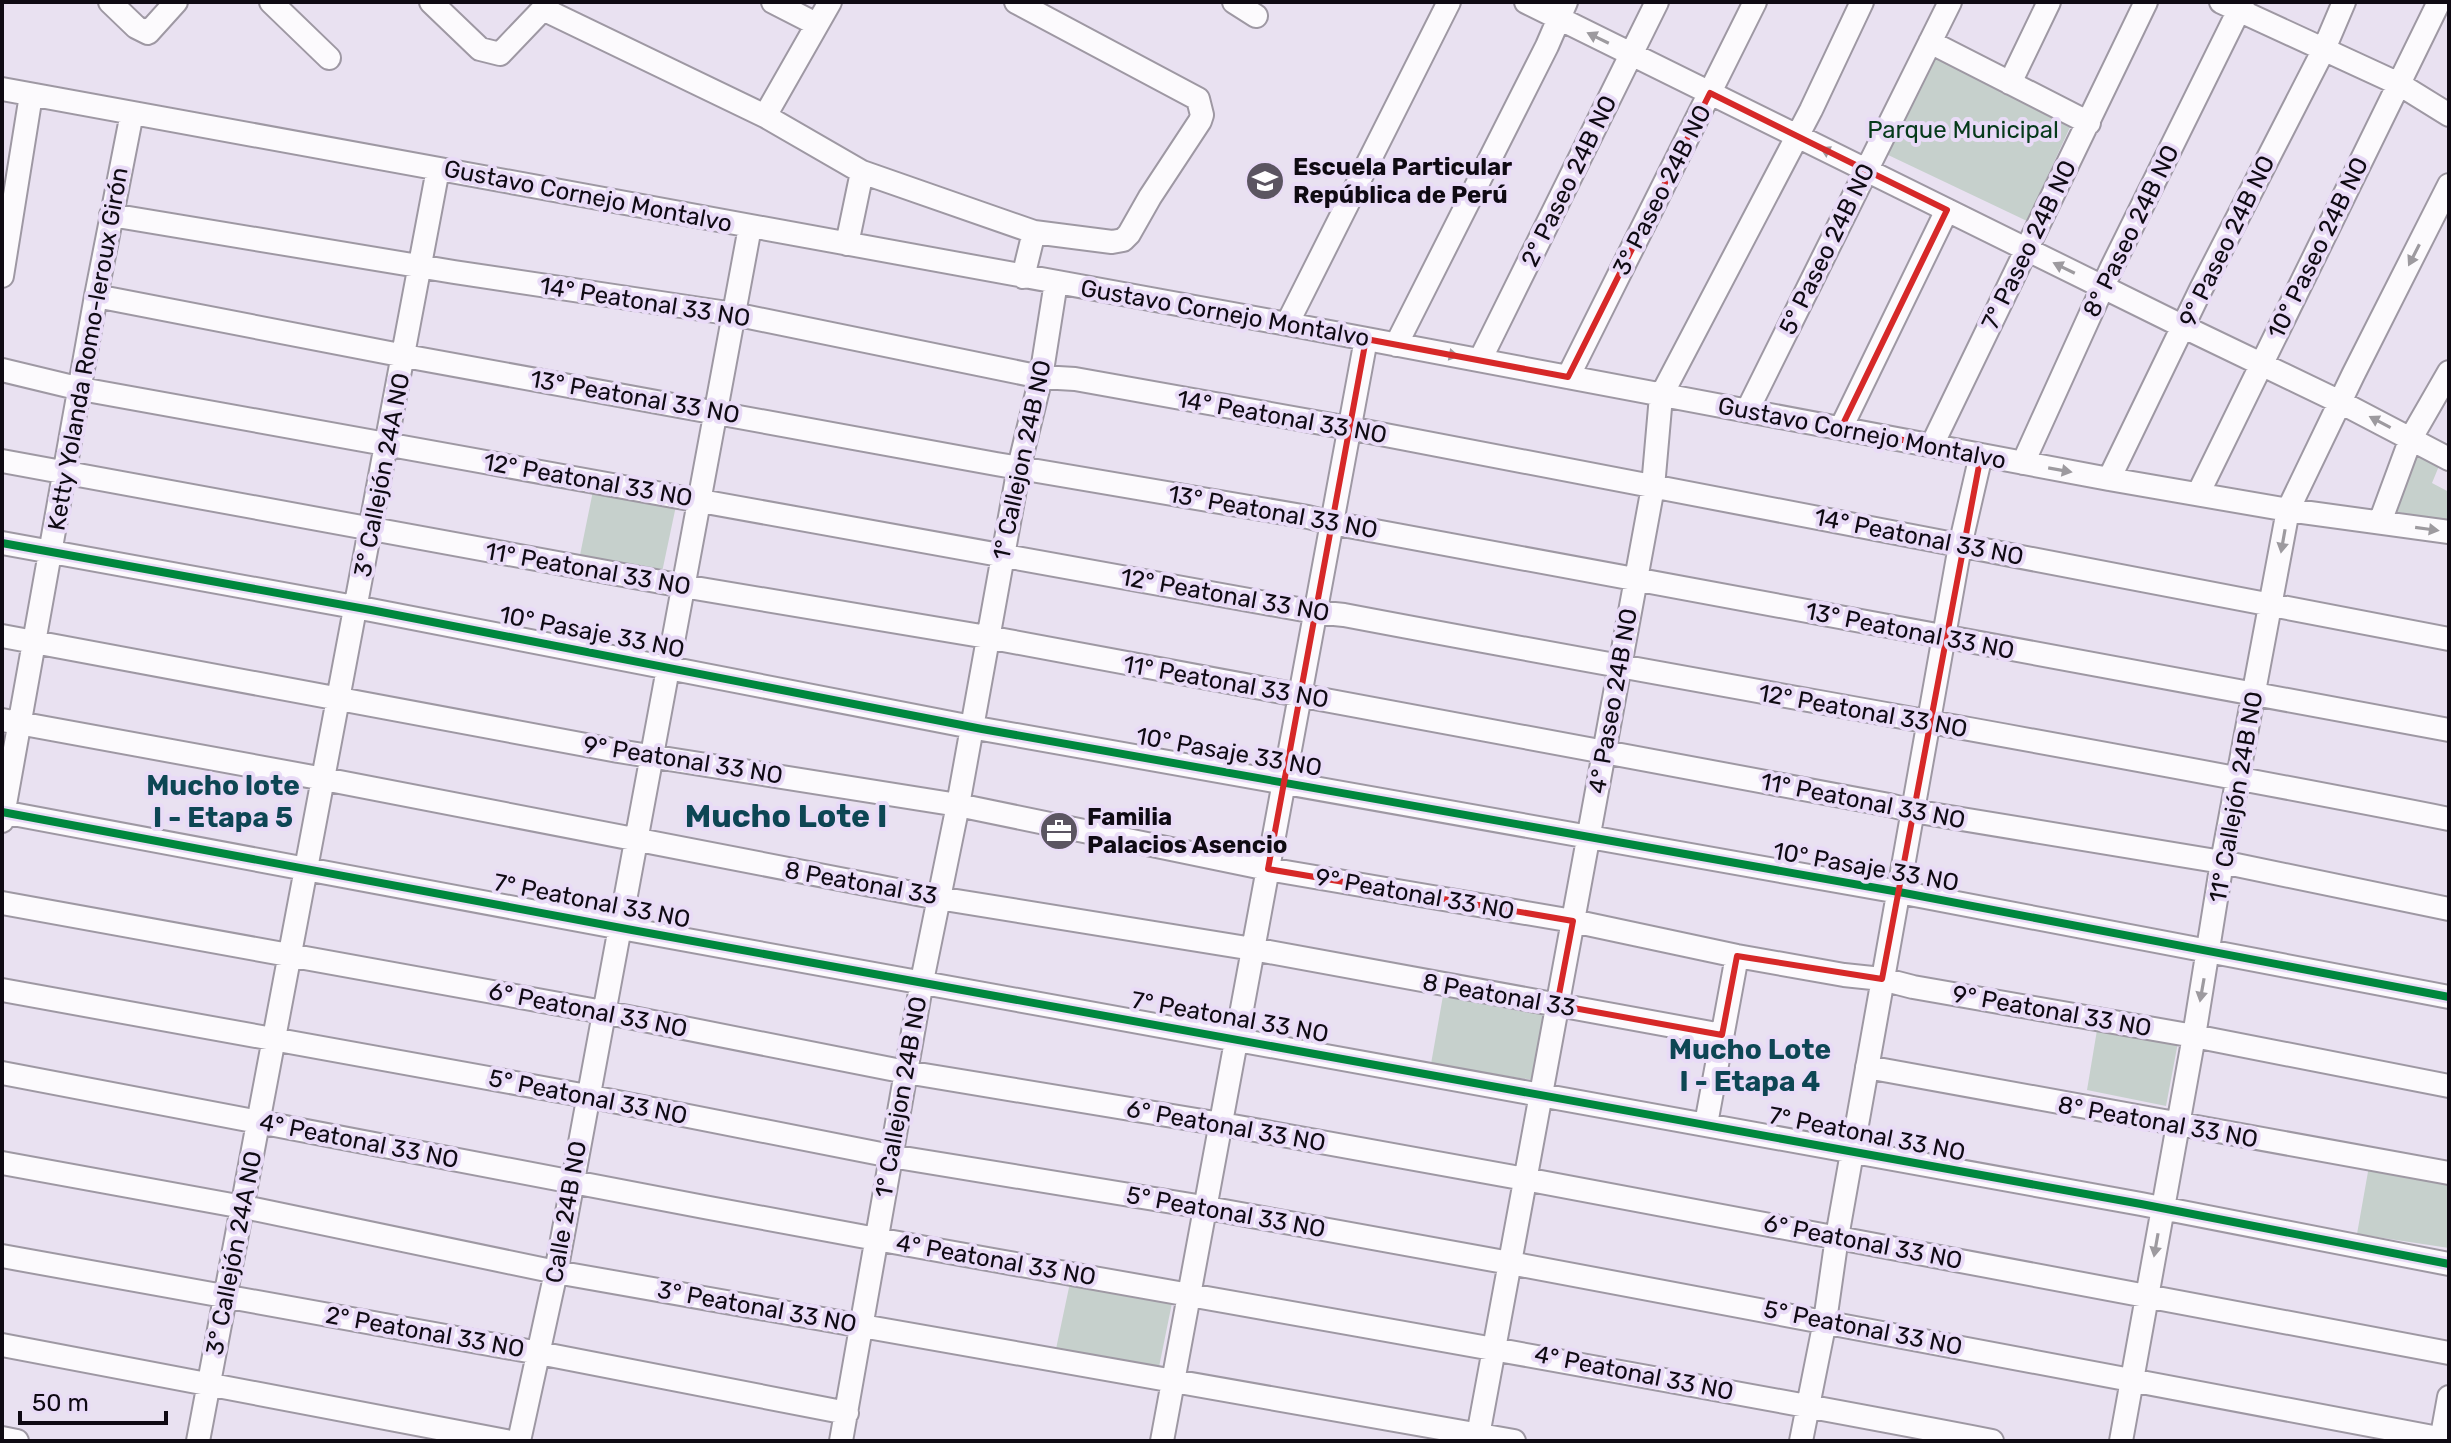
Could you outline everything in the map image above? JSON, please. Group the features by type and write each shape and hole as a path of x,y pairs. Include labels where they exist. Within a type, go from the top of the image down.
{"street":[{"path":"110,2 136,27 148,33 176,2"},
{"path":"271,2 329,58"},
{"path":"431,2 480,49 500,54 545,5 765,116 862,172 1034,232 1112,242 1123,240 1200,121 1202,115 1198,99 1016,2"},
{"path":"773,2 816,24"},
{"path":"765,116 830,2"},
{"path":"1234,2 1256,16"},
{"path":"1287,324 1449,2"},
{"path":"1526,2 1562,10 1631,54 2340,402 2449,459"},
{"name":"2° Paseo 24B NO","path":"1480,360 1657,2"},
{"name":"3° Paseo 24B NO","path":"1568,377 1755,2"},
{"name":"4° Paseo 24B NO","path":"1477,1438 1653,487 1661,396 1811,110 1862,2"},
{"name":"5° Paseo 24B NO","path":"1747,411 1950,2"},
{"path":"2010,83 2049,2"},
{"name":"7° Paseo 24B NO","path":"1932,445 2146,2"},
{"name":"9° Paseo 24B NO","path":"2109,479 2201,289 2324,49 2344,2"},
{"name":"10° Paseo 24B NO","path":"2198,494 2439,2"},
{"path":"2234,5 2399,84 2449,115"},
{"name":"8° Paseo 24B NO","path":"2023,463 2234,5"},
{"path":"1396,345 1547,46 1562,10"},
{"path":"1930,42 2089,123"},
{"name":"Gustavo Cornejo Montalvo","path":"2,89 1287,324 2109,479 2288,510 2449,532"},
{"path":"2,276 31,95"},
{"name":"Ketty Yolanda Romo-leroux Girón","path":"3,815 11,722 35,642 96,296 132,113"},
{"name":"3° Callejón 24A NO","path":"198,1441 438,169"},
{"path":"847,244 862,172"},
{"name":"11° Callejón 24B NO","path":"2121,1441 2209,953 2222,862 2288,510 2449,185"},
{"path":"1841,428 1947,210"},
{"name":"14° Peatonal 33 NO","path":"111,215 734,314 1041,377 1075,379 1349,428 2449,639"},
{"name":"Calle 24B NO","path":"519,1441 556,1272 750,227"},
{"path":"1023,277 1034,232"},
{"name":"1° Callejon 24B NO","path":"841,1441 922,981 958,805 1019,467 1041,377 1056,282"},
{"name":"13° Peatonal 33 NO","path":"96,296 405,356 1308,517 1944,639 2449,730"},
{"path":"1162,1441 1366,339"},
{"name":"12° Peatonal 33 NO","path":"2,370 81,389 1344,615 2449,819"},
{"path":"2380,522 2411,438 2449,372"},
{"path":"1801,1441 1825,1321 1837,1237 1960,546 1981,455"},
{"name":"11° Peatonal 33 NO","path":"2,461 683,586 987,637 1913,811 2222,862 2449,909"},
{"name":"10° Pasaje 33 NO","path":"2,543 668,667 970,727 1899,892 2449,997"},
{"name":"9° Peatonal 33 NO","path":"2,636 651,756 958,805 1268,869 1573,921 1737,956 1882,979 2449,1086"},
{"name":"8 Peatonal 33","path":"11,722 938,898 1253,949 1722,1035"},
{"name":"7° Peatonal 33 NO","path":"3,815 1706,1124 2449,1264"},
{"name":"6° Peatonal 33 NO","path":"2,903 603,1012 906,1072 1525,1179 2449,1353"},
{"path":"1706,1124 1737,956"},
{"name":"5° Peatonal 33 NO","path":"2,990 587,1096 891,1156 1206,1208 1825,1321 2444,1440"},
{"name":"8° Peatonal 33 NO","path":"1867,1067 2449,1173"},
{"name":"4° Peatonal 33 NO","path":"2,1073 259,1120 571,1183 1187,1295 1494,1347 1992,1441"},
{"name":"3° Peatonal 33 NO","path":"2,1163 243,1207 556,1272 1477,1438 1514,1441"},
{"name":"2° Peatonal 33 NO","path":"2,1256 539,1353 847,1413"},
{"path":"2,1345 506,1441"},
{"path":"2444,1440 2449,1397"},
{"path":"2,1438 17,1441"}],"highlighted area":[{"path":"1710,93 1947,210 1841,428 1981,455 1882,979 1737,956 1722,1035 1557,1005 1573,921 1268,869 1366,339 1568,377"}],"green space":[{"name":"Parque Municipal","path":"1934,54 2071,125 2027,221 1886,154"},
{"path":"2410,451 2439,466 2432,483 2449,492 2449,521 2392,511"},
{"path":"594,486 677,501 661,577 579,560"},
{"path":"1444,990 1547,1008 1533,1080 1431,1064"},
{"path":"2098,1024 2179,1037 2166,1106 2087,1090"},
{"path":"2369,1166 2449,1180 2449,1248 2357,1234"},
{"path":"1071,1278 1173,1298 1159,1367 1056,1349"}],"cycle path":[{"path":"2,543 371,610 982,729 1899,892 2449,997"},
{"path":"2,812 632,930 2141,1204 2449,1264"}],"place":[{"name":"Escuela Particular República de Perú","path":"1265,181"},
{"name":"Familia Palacios Asencio","path":"1059,831"}],"district":[{"name":"Mucho lote I - Etapa 5","path":"223,801"},
{"name":"Mucho Lote I","path":"786,816"},
{"name":"Mucho Lote I - Etapa 4","path":"1750,1065"}]}
